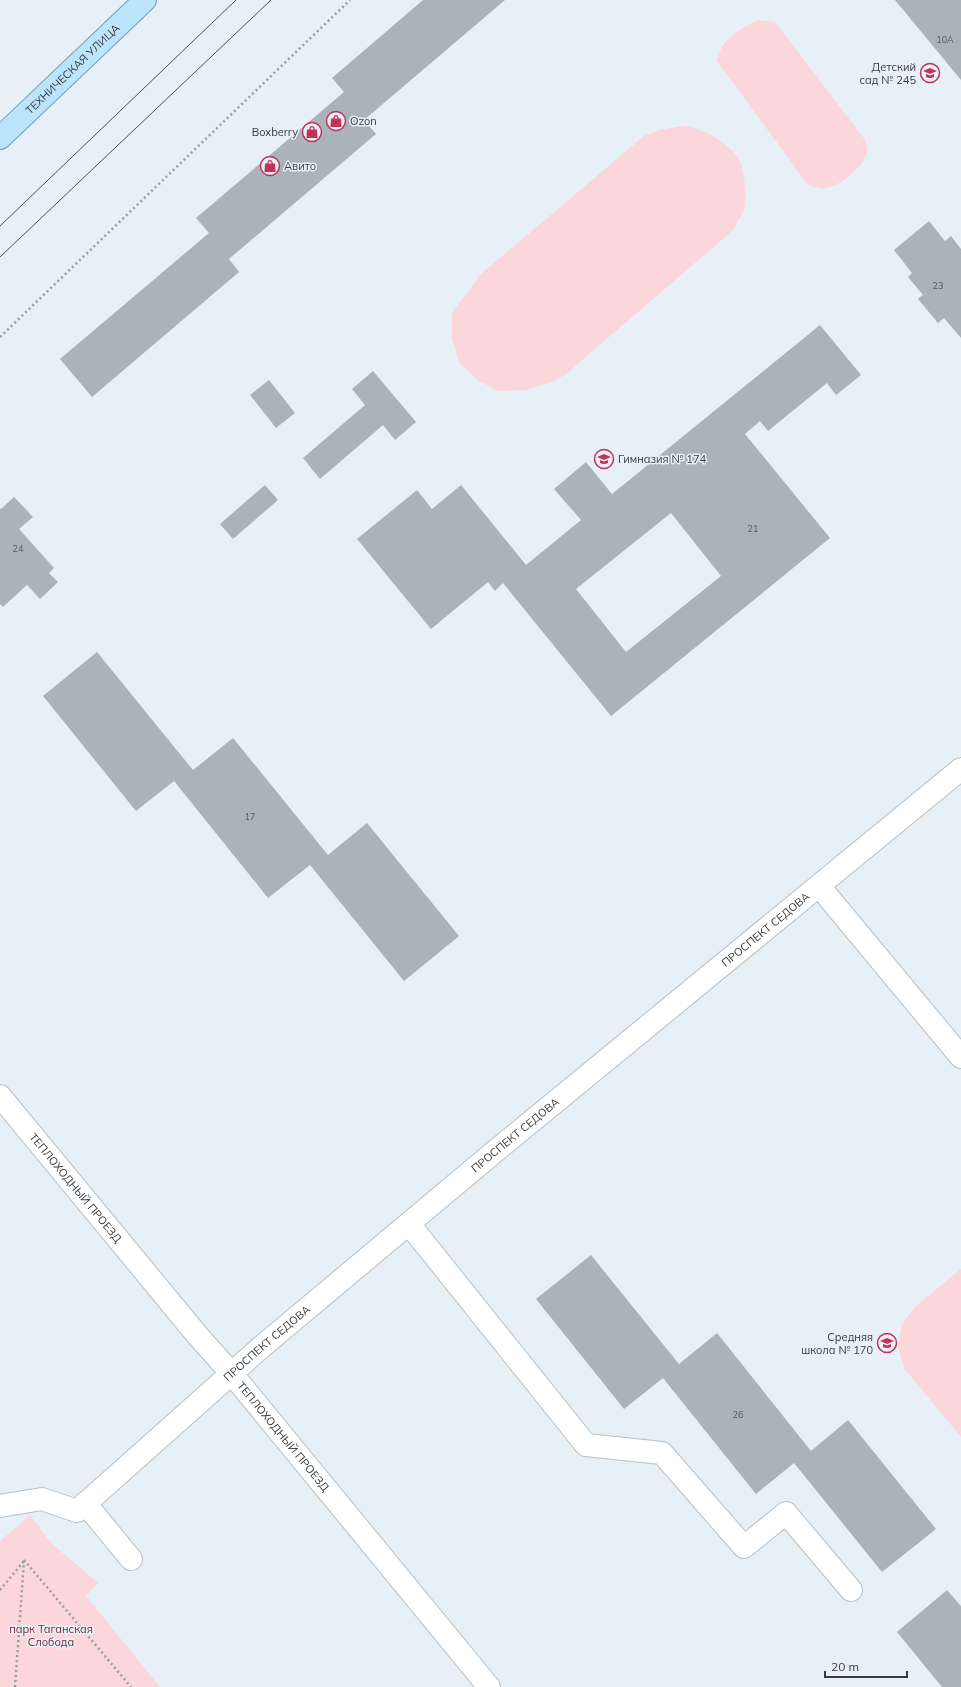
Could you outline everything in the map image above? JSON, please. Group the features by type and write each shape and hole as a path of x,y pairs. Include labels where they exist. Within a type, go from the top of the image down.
{"main road":[{"name":"ТЕХНИЧЕСКАЯ УЛИЦА","path":"0,138 145,0"}],"street":[{"name":"ПРОСПЕКТ СЕДОВА","path":"81,1507 232,1374 493,1153 961,770"},
{"path":"819,886 961,1057"},
{"name":"ТЕПЛОХОДНЫЙ ПРОЕЗД","path":"0,1096 232,1374 489,1687"},
{"path":"409,1224 586,1445 662,1453 744,1547 786,1513 851,1590"},
{"path":"0,1506 42,1499 81,1507 131,1559"}],"path":[{"path":"0,337 350,0"},
{"path":"0,1590 24,1560"},
{"path":"15,1687 24,1560"},
{"path":"24,1560 131,1687"}],"green space":[{"path":"758,20 775,22 866,141 867,153 860,166 836,185 822,189 808,185 717,61 723,46 732,36 744,27"},
{"path":"684,126 692,127 720,140 732,150 739,160 744,180 746,200 743,211 733,230 565,375 547,384 524,390 499,391 479,381 459,362 452,339 452,313 481,274 644,136 660,130"},
{"path":"961,1269 961,1437 904,1368 898,1347 902,1324 916,1306"},
{"name":"парк Таганская Слобода","path":"30,1515 52,1544 98,1583 86,1596 160,1687 0,1687 0,1541"}],"building":[{"path":"423,0 505,0 364,120 376,134 229,259 239,272 92,397 60,359 209,233 196,218 344,92 332,78"},
{"path":"895,0 961,0 961,80"},
{"path":"929,221 945,241 951,236 961,249 961,338 944,318 938,323 918,299 923,295 908,277 912,273 894,250"},
{"path":"820,325 861,375 836,395 827,383 768,431 760,421 745,434 830,538 611,716 503,583 495,591 488,582 431,629 357,539 417,490 432,509 461,485 526,565 581,520 554,489 586,462 612,494","holes":["671,513 721,576 626,652 576,589"]},
{"path":"373,371 416,422 395,440 383,425 320,479 303,458 365,405 352,389"},
{"path":"269,380 295,413 276,428 250,395"},
{"path":"265,485 278,500 233,539 220,524"},
{"path":"14,497 33,517 19,529 54,568 49,573 58,582 40,599 27,585 3,607 0,604 0,508 1,509"},
{"path":"97,652 193,770 233,738 328,855 367,823 459,936 404,981 310,865 268,898 174,781 136,811 43,696"},
{"path":"591,1255 679,1364 717,1333 811,1451 848,1420 936,1529 882,1572 794,1463 756,1494 663,1378 624,1409 536,1299"},
{"path":"947,1590 961,1606 961,1687 942,1687 897,1632"}],"tram line":[{"path":"0,226 236,0"},
{"path":"0,257 271,0"}],"place":[{"name":"Детский сад № 245","path":"930,73"},
{"name":"Ozon","path":"336,121"},
{"name":"Boxberry","path":"312,132"},
{"name":"Авито","path":"270,166"},
{"name":"Гимназия № 174","path":"604,459"},
{"name":"Средняя школа № 170","path":"887,1343"}]}
